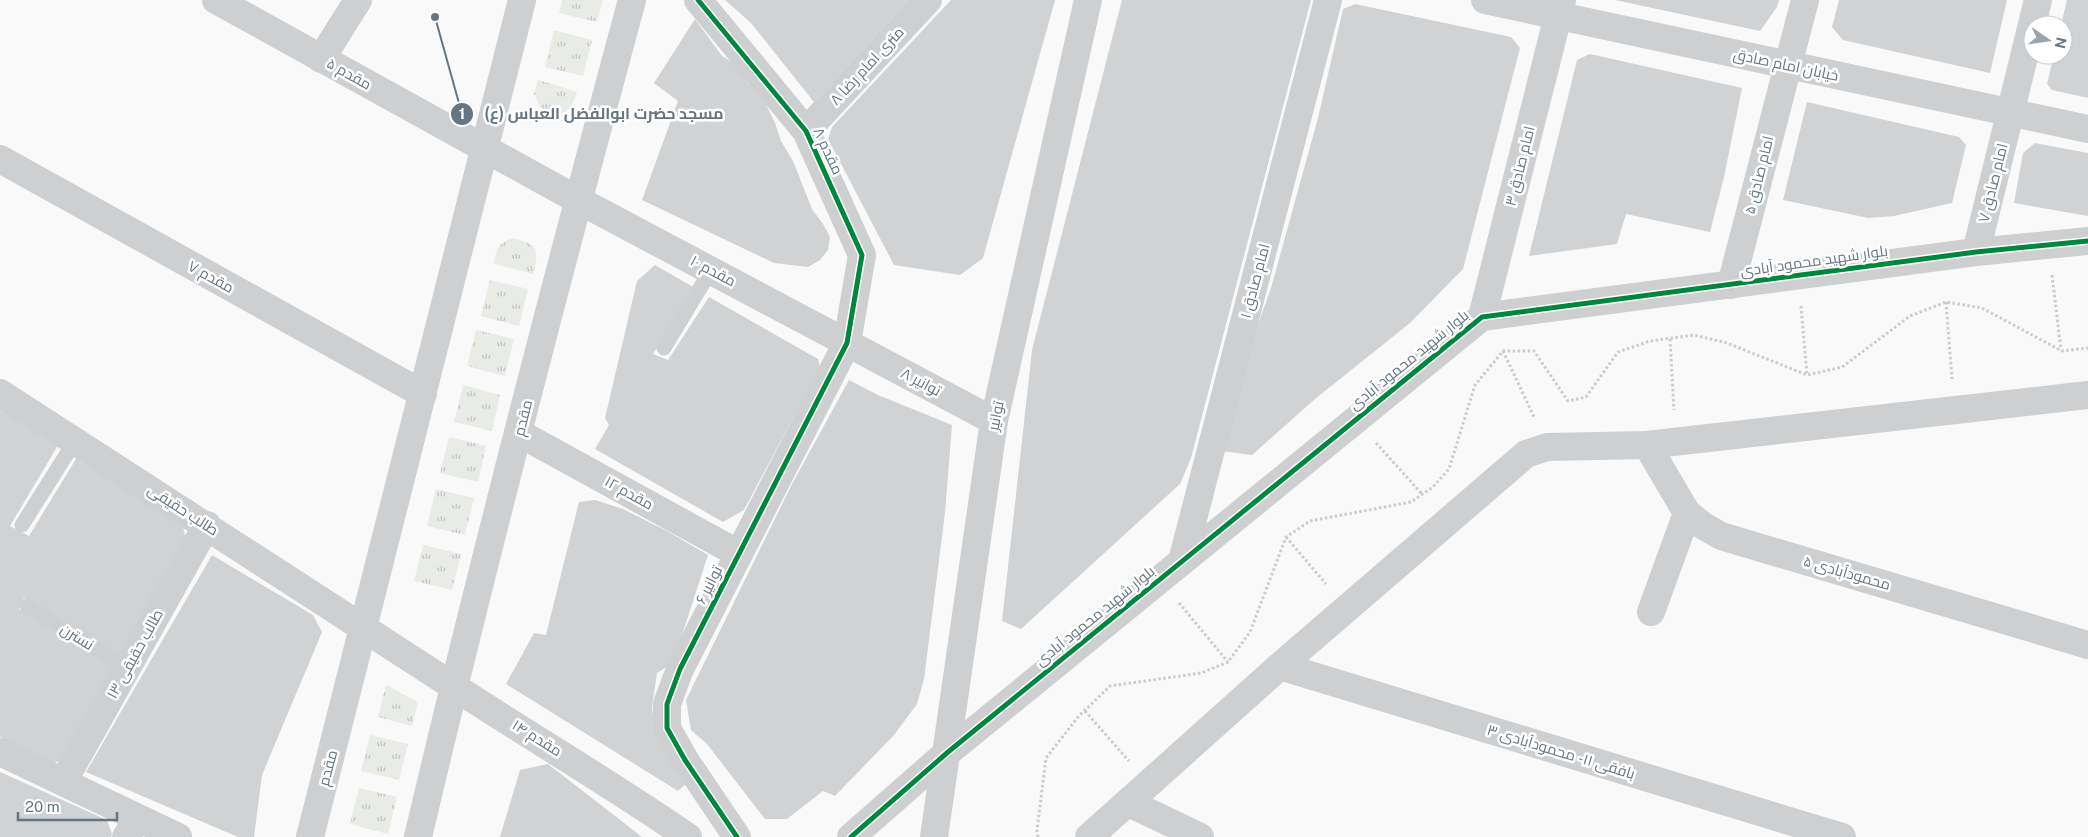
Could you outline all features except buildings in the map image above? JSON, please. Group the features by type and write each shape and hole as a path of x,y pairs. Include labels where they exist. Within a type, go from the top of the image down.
{"street":[{"name":"مقدم ۵","path":"216,0 578,200"},
{"path":"321,59 358,0"},
{"name":"مقدم","path":"310,837 365,627 483,147 522,0"},
{"name":"مقدم","path":"418,837 454,687 578,200 632,0"},
{"name":"مقدم ۸","path":"698,0 806,131 862,255 847,343"},
{"name":"۸ متری امام رضا","path":"806,131 928,0"},
{"name":"توانیر","path":"934,837 948,752 994,421 1088,0"},
{"name":"امام صادق ۱","path":"1182,561 1328,0"},
{"name":"خیابان امام صادق","path":"1485,0 1560,8 1787,65 2088,129"},
{"name":"امام صادق ۵","path":"1731,285 1805,0"},
{"name":"امام صادق ۷","path":"1976,252 2038,0"},
{"name":"امام صادق ۳","path":"1482,317 1560,8"},
{"name":"مقدم ۷","path":"0,159 423,394"},
{"name":"مقدم ۱۰","path":"578,200 847,343"},
{"name":"بلوار شهید محمود آبادی","path":"851,837 948,752 1482,317 1976,252 2088,240"},
{"name":"توانیر ۸","path":"847,343 994,421"},
{"name":"توانیر ۶","path":"737,837 685,760 667,728 667,704 680,669 847,343"},
{"name":"طالب حقیقی","path":"0,393 365,627 454,687"},
{"path":"1089,837 1280,666 1526,454 1547,447 1647,444 2088,396"},
{"name":"مقدم ۱۲","path":"519,433 739,554"},
{"name":"محمودآبادی ۵","path":"1647,444 1687,513 1702,525 1721,536 2088,645"},
{"path":"1651,612 1687,513"},
{"name":"طالب حقیقی ۱۳","path":"63,782 207,526"},
{"name":"بافقی ۱۱ - محمودآبادی ۳","path":"1280,666 1842,837"},
{"name":"مقدم ۱۴","path":"454,687 620,790 688,837"},
{"path":"0,752 63,782 132,827 178,837"},
{"path":"1129,803 1200,837"}],"lane":[{"path":"664,348 711,270"},
{"path":"22,525 75,441"},
{"name":"نسترن","path":"26,606 127,668"}],"path":[{"path":"2048,245 2062,351"},
{"path":"1798,276 1807,375"},
{"path":"1946,302 1954,410"},
{"path":"1670,339 1675,441"},
{"path":"1503,351 1547,447"},
{"path":"1356,420 1423,494"},
{"path":"1286,537 1347,608"},
{"path":"1159,580 1228,662"},
{"path":"1085,711 1149,784"}],"green space":[{"path":"562,0 603,0 597,22 559,13"},
{"path":"554,30 592,40 583,76 545,67"},
{"path":"538,80 577,92 573,103 561,114 549,115 543,113 534,94"},
{"path":"512,238 531,245 534,249 536,259 533,274 494,264 498,248"},
{"path":"490,280 528,289 519,326 481,316"},
{"path":"476,330 514,339 505,376 467,366"},
{"path":"463,385 500,395 492,431 454,422"},
{"path":"449,437 486,446 478,482 440,473"},
{"path":"436,489 474,498 465,535 427,526"},
{"path":"423,545 461,554 452,590 414,581"},
{"path":"386,685 418,702 412,726 378,717"},
{"path":"370,735 408,744 399,780 361,771"},
{"path":"359,788 397,797 388,834 350,824"}],"cycle path":[{"path":"698,0 806,131 862,255 847,343 680,669 667,704 667,728 685,760 737,837"},
{"path":"851,837 948,752 1482,317 1976,252 2088,241"}],"place":[{"name":"مسجد حضرت ابوالفضل العباس (ع)","path":"435,17"}]}
